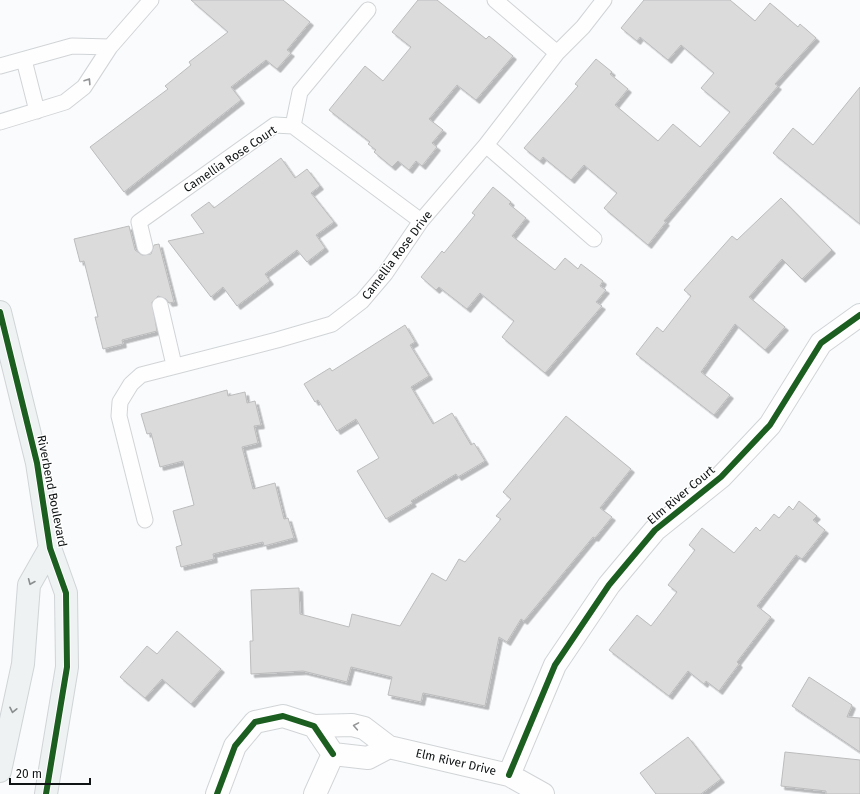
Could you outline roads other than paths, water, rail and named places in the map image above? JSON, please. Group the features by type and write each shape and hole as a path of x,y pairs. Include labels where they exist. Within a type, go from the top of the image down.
{"street":[{"name":"Riverbend Boulevard","path":"0,312 37,462 50,548 66,593 67,667 46,794"},
{"name":"Elm River Court","path":"509,775 555,665 609,585 655,530 720,477 770,424 821,343 860,315"},
{"name":"Riverbend Boulevard","path":"0,771 23,664 29,585 50,548"},
{"name":"Elm River Drive","path":"217,794 235,746 255,722 283,716 314,726 352,725 364,728 389,747 509,775 543,794"},
{"path":"314,726 333,754 368,758 389,747"},
{"path":"314,794 333,754"}],"lane":[{"path":"0,122 64,102 84,87 110,47 151,0"},
{"path":"495,0 557,53"},
{"name":"Camellia Rose Drive","path":"145,520 119,416 120,402 131,384 141,375 277,340 332,324 362,302 385,274 421,221 486,145 557,53 583,27 604,0"},
{"path":"293,126 300,92 368,10"},
{"path":"0,66 72,46 110,47"},
{"path":"24,60 37,111"},
{"name":"Camellia Rose Court","path":"145,247 139,222 275,126 293,126 421,221"},
{"path":"486,145 594,239"},
{"path":"160,305 174,366"}]}
